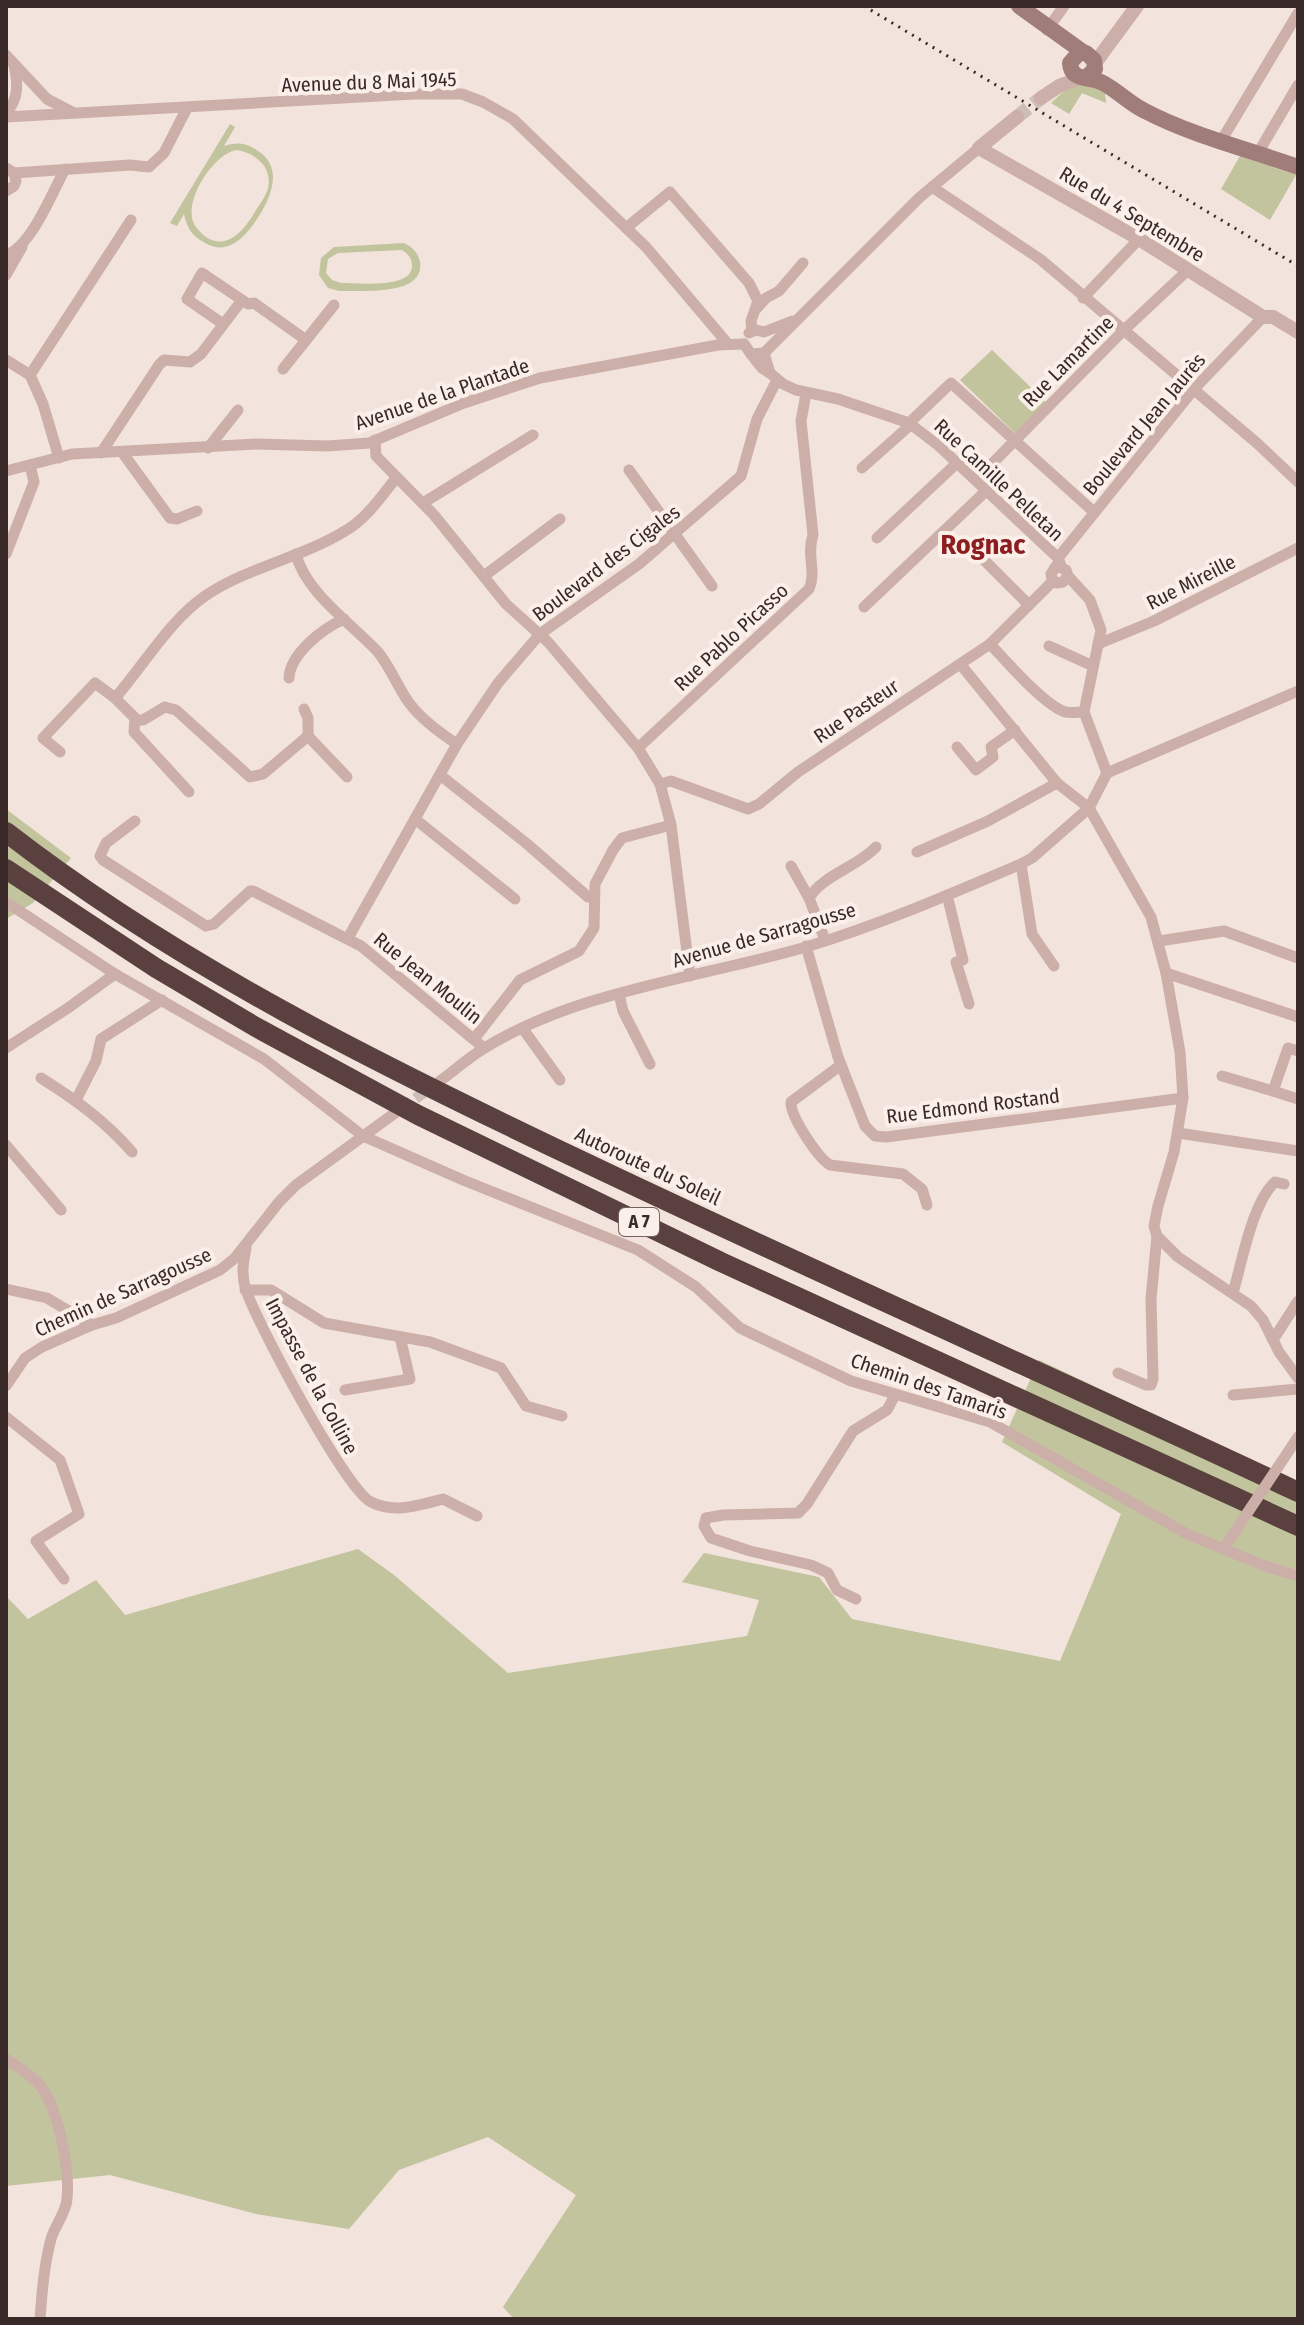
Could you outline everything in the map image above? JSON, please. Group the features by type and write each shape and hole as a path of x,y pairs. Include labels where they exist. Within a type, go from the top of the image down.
{"highway":[{"name":"Autoroute du Soleil","path":"6,832 41,859 169,943 422,1085 705,1220 1298,1492"},
{"name":"A 7","path":"6,869 156,968 254,1026 418,1115 721,1262 1298,1526"}],"main road":[{"path":"1026,11 1103,83 1131,103 1175,125 1298,167"}],"street":[{"path":"1047,29 1064,6"},
{"path":"1083,65 1134,10"},
{"path":"1221,141 1298,13"},
{"path":"10,60 47,99 58,107 76,113"},
{"path":"6,115 16,98 18,82 10,60"},
{"path":"1258,153 1298,85"},
{"name":"Avenue du 8 Mai 1945","path":"6,115 462,94 513,119 646,247 728,344"},
{"path":"10,170 130,165 149,167 164,153 187,108"},
{"path":"757,350 800,318 932,187 1017,117"},
{"name":"Rue du 4 Septembre","path":"979,148 1139,239 1263,317 1273,317 1298,332"},
{"path":"6,275 65,169"},
{"path":"6,191 14,186 16,177 10,170"},
{"path":"932,187 1022,245 1194,389 1298,482"},
{"path":"626,228 670,192 757,296 751,321 758,332 768,338 757,350"},
{"path":"30,375 131,220"},
{"path":"1083,298 1139,239"},
{"path":"6,255 25,243"},
{"path":"755,310 766,298 779,291 803,263"},
{"name":"Rue Lamartine","path":"976,480 1123,331 1188,270"},
{"path":"223,324 187,299 202,273 248,304 254,303 306,340"},
{"path":"101,453 159,365 164,360 190,362 201,354 242,300"},
{"path":"283,369 334,305"},
{"name":"Boulevard Jean Jaurès","path":"1053,581 1051,571 1056,566 1062,567 1094,512 1194,389 1263,317"},
{"path":"757,350 745,338 800,318"},
{"name":"Avenue de la Plantade","path":"6,471 72,454 256,444 328,446 375,440 464,403 540,378 728,344 757,350"},
{"name":"Rue Camille Pelletan","path":"757,350 774,376 812,395 850,402 909,423 957,463 1062,567 1090,600 1101,630 1098,644"},
{"path":"6,360 30,375 43,404 59,458"},
{"name":"Boulevard des Cigales","path":"348,938 457,744 498,683 540,634 676,534 741,476 757,419 774,376"},
{"path":"862,468 951,383 1094,512"},
{"name":"Rue Pablo Picasso","path":"638,748 809,589 812,575 808,548 813,535 801,421 812,395"},
{"path":"208,448 238,410"},
{"path":"423,503 533,435"},
{"path":"375,440 376,456 423,503 506,604 540,634 638,748 660,784 671,825 690,976"},
{"path":"122,452 170,518 173,520 197,511"},
{"path":"877,538 957,463"},
{"path":"6,554 34,482 30,465"},
{"path":"629,470 712,586"},
{"path":"115,698 202,598 252,571 348,530 396,478"},
{"path":"864,607 987,490"},
{"path":"484,576 560,519"},
{"name":"Rue Mireille","path":"1098,644 1154,621 1298,548"},
{"path":"296,554 299,567 379,654 417,712 457,744"},
{"path":"981,557 1029,605"},
{"name":"Rue Pasteur","path":"660,784 671,781 748,809 772,796 788,779 990,644 1053,581"},
{"path":"289,678 293,661 331,625 344,619"},
{"path":"990,644 1057,708 1069,713 1084,712"},
{"path":"1098,644 1084,712 1107,773"},
{"path":"1049,646 1093,666"},
{"path":"961,665 1057,783 1089,808 1151,917 1159,941 1180,1052 1183,1098 1178,1133 1154,1226 1157,1236 1151,1299 1153,1379 1151,1385 1146,1385 1118,1373"},
{"path":"60,752 43,738 95,683 135,718 143,720 165,707 176,710 250,777 263,774 308,736"},
{"path":"1089,808 1107,773 1298,691"},
{"path":"304,709 308,718 308,736 347,777"},
{"path":"135,718 134,732 189,792"},
{"path":"957,747 976,770 993,757 991,747 1015,730"},
{"path":"440,775 588,897"},
{"path":"917,852 988,821 1057,783"},
{"name":"Avenue de Sarragousse","path":"440,1081 484,1048 523,1029 619,994 825,940 1021,864 1089,808"},
{"path":"415,819 515,899"},
{"name":"Rue Jean Moulin","path":"135,821 106,843 100,856 206,926 214,924 253,891 327,931 348,938 484,1048"},
{"path":"474,1039 520,980 579,951 585,945 594,928 595,884 622,838 671,825"},
{"path":"809,898 815,889 865,859 876,847"},
{"path":"1021,864 1032,934 1054,966"},
{"path":"791,866 809,898 825,940"},
{"path":"947,895 963,960 956,962 969,1004"},
{"name":"Chemin des Tamaris","path":"6,902 115,974 264,1059 363,1136 638,1250 696,1287 740,1328 851,1381 990,1422 1189,1535 1226,1546 1298,1576"},
{"path":"1159,941 1224,931 1298,958"},
{"name":"Rue Edmond Rostand","path":"806,946 841,1065 865,1126 875,1136 1183,1098"},
{"path":"1166,973 1298,1017"},
{"path":"6,1048 115,974"},
{"path":"619,994 623,1011 650,1064"},
{"path":"76,1100 96,1061 101,1039 162,1000"},
{"path":"523,1029 560,1080"},
{"path":"1273,1091 1288,1048 1298,1051"},
{"path":"841,1065 791,1102 790,1109 799,1124 823,1161 830,1165 903,1174 922,1189 927,1205"},
{"path":"1222,1076 1298,1099"},
{"path":"41,1078 109,1126 132,1152"},
{"path":"363,1136 395,1113"},
{"path":"1178,1133 1295,1148"},
{"name":"Chemin de Sarragousse","path":"6,1386 25,1358 42,1347 116,1318 220,1270 235,1258 296,1185 363,1136"},
{"path":"6,1145 61,1210"},
{"path":"1233,1293 1266,1190 1275,1182 1284,1184"},
{"path":"1157,1236 1178,1257 1251,1306 1298,1378"},
{"name":"Impasse de la Colline","path":"247,1242 241,1267 245,1290 340,1467 368,1501 390,1509 443,1499 477,1516"},
{"path":"6,1289 47,1298 92,1325"},
{"path":"245,1290 271,1290 324,1323 430,1342 501,1368 526,1406 562,1416"},
{"path":"1273,1340 1298,1301"},
{"path":"345,1390 410,1379 400,1337"},
{"path":"1233,1395 1298,1389"},
{"path":"856,1599 837,1590 828,1573 811,1565 711,1538 704,1526 706,1518 723,1515 798,1513 807,1504 853,1431 887,1410 895,1395"},
{"path":"6,1417 60,1460 79,1514 36,1541 64,1579"},
{"path":"1226,1546 1298,1437"},
{"path":"6,2059 36,2080 46,2094 56,2115 64,2157 67,2197 45,2266 40,2319"}],"green space":[{"path":"1082,84 1105,93 1106,103 1082,93 1069,114 1051,103 1066,89"},
{"path":"230,124 235,127 224,146 246,145 269,162 273,179 268,198 254,223 236,242 222,247 205,243 191,231 184,214 177,226 170,223","holes":["237,150 256,158 265,168 269,180 267,191 241,231 228,240 212,240 196,227 192,218 195,194 218,160"]},
{"path":"1240,156 1296,175 1270,220 1221,189"},
{"path":"404,243 418,255 419,273 413,281 390,289 339,291 328,288 319,275 321,258 334,247","holes":["402,250 409,256 412,266 410,273 394,281 341,283 332,280 326,273 328,259 338,253"]},
{"path":"992,350 1046,402 1015,433 960,380"},
{"path":"6,809 71,858 33,903 6,919"},
{"path":"1039,1360 1225,1448 1298,1487 1298,2319 514,2319 503,2307 576,2195 488,2137 399,2170 349,2229 256,2214 110,2175 6,2186 6,1596 28,1619 96,1580 125,1615 358,1549 394,1575 508,1673 747,1636 759,1600 682,1582 704,1553 819,1577 852,1619 1060,1661 1121,1514 1002,1442"}],"tunnel":[{"path":"1017,117 1041,98"},
{"path":"402,1108 433,1086"}],"railway":[{"path":"864,6 1298,266"}],"district":[{"name":"Rognac","path":"983,544"}]}
